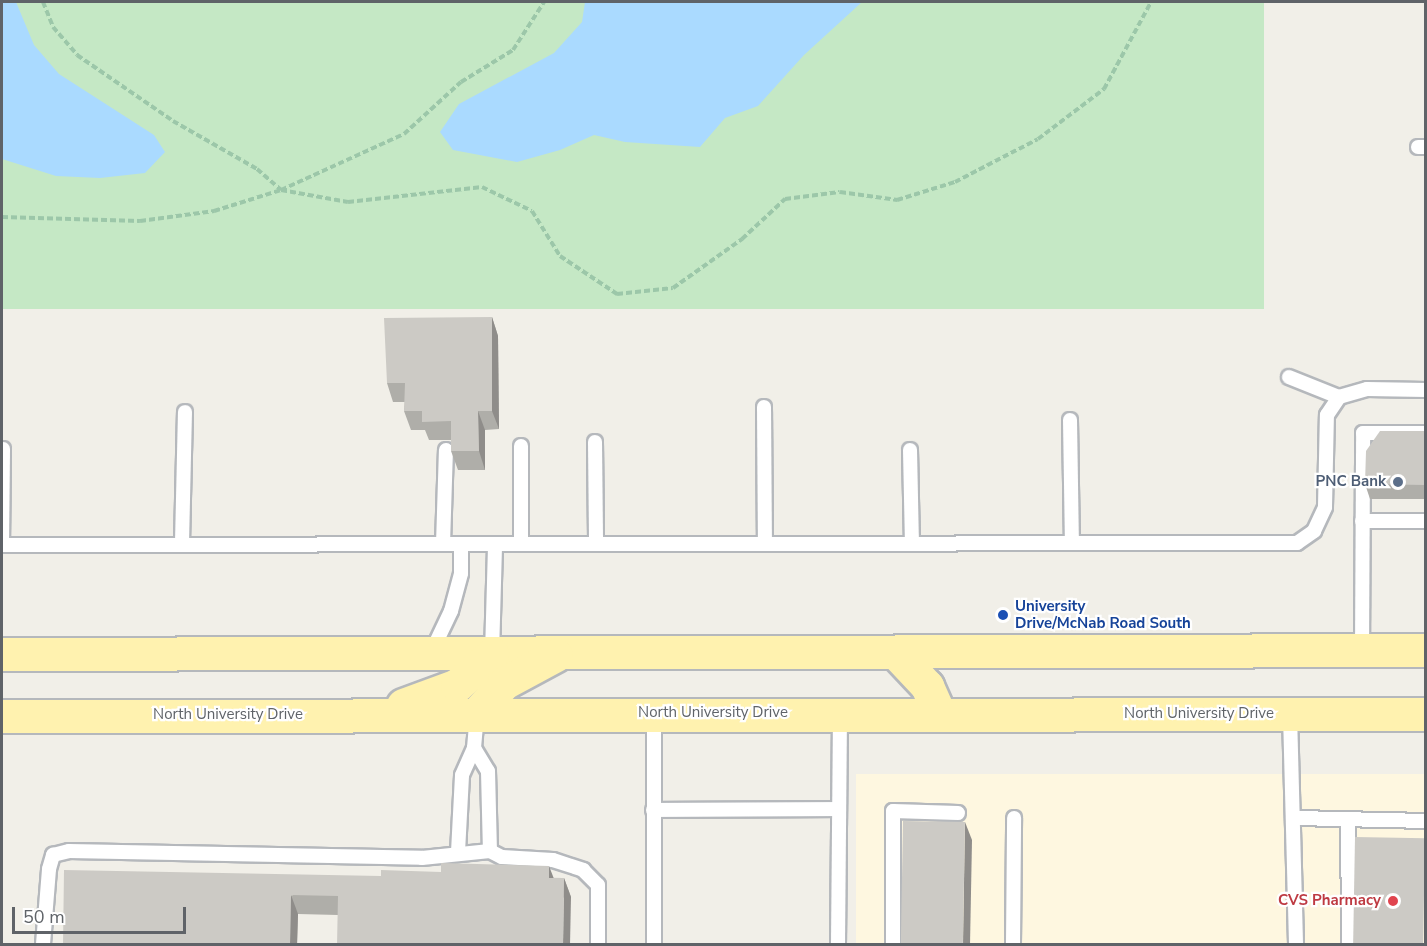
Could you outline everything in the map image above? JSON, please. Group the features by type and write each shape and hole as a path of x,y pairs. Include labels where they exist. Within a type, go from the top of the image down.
{"main road":[{"path":"2,654 1425,650"},
{"path":"895,652 927,686 939,713"},
{"path":"477,713 504,683 560,653"},
{"path":"378,714 457,685 492,654"},
{"name":"North University Drive","path":"2,716 477,713 1425,714"}],"lane":[{"path":"1289,377 1339,397 1367,389 1425,390"},
{"path":"3,449 2,545 1297,543 1314,531 1325,507 1328,415 1339,397"},
{"path":"764,408 765,544"},
{"path":"182,543 185,412"},
{"path":"1070,420 1072,542"},
{"path":"1362,651 1363,433 1425,433"},
{"path":"595,442 596,544"},
{"path":"521,446 521,544"},
{"path":"443,544 446,450"},
{"path":"910,450 912,542"},
{"path":"1362,521 1425,521"},
{"path":"430,654 451,611 461,573 461,544"},
{"path":"492,654 495,544"},
{"path":"458,852 462,775 474,748 477,713"},
{"path":"654,713 654,945"},
{"path":"838,945 840,713"},
{"path":"1290,714 1295,818 1296,945"},
{"path":"474,748 488,771 490,851"},
{"path":"653,810 839,809"},
{"path":"893,945 893,811 958,813"},
{"path":"1013,945 1014,818"},
{"path":"1295,818 1425,821"},
{"path":"1348,819 1348,945"},
{"path":"43,945 48,869 53,855 69,852 422,858 458,852 490,851 502,857 553,860 583,870 598,885 598,945"}],"path":[{"path":"43,2 53,27 77,55 173,121 257,169 281,190 348,201 482,187 532,211 560,256 617,294 673,288 742,239 785,199 840,192 897,200 955,182 1038,139 1104,89 1151,2"},
{"path":"2,217 140,221 214,211 281,190 384,145 418,123 461,82 513,50 544,2"}],"shaded area":[{"path":"856,774 1425,774 1425,944 856,944"}],"green space":[{"path":"2,2 1264,2 1264,309 2,309"}],"water":[{"path":"2,2 16,2 34,45 59,74 154,135 165,152 145,173 100,178 56,176 2,159"},
{"path":"585,2 862,2 804,55 758,106 725,118 700,147 625,142 594,135 560,150 517,162 453,150 440,132 459,104 554,53 582,22"}],"building":[{"path":"492,317 492,411 478,411 479,451 451,451 451,421 422,422 422,411 404,411 405,383 387,383 384,318"},
{"name":"PNC Bank","path":"1380,431 1425,431 1425,485 1365,484 1366,451"},
{"path":"903,821 965,822 963,944 901,944"},
{"name":"CVS Pharmacy","path":"1355,837 1425,838 1423,944 1353,944"},
{"path":"441,863 549,866 549,878 564,878 563,945 337,945 338,896 291,895 290,945 63,945 64,870 381,876 381,870 441,872"}],"place":[{"name":"PNC Bank","path":"1398,482"},
{"name":"University Drive/McNab Road South","path":"1003,615"},
{"name":"CVS Pharmacy","path":"1393,901"}]}
